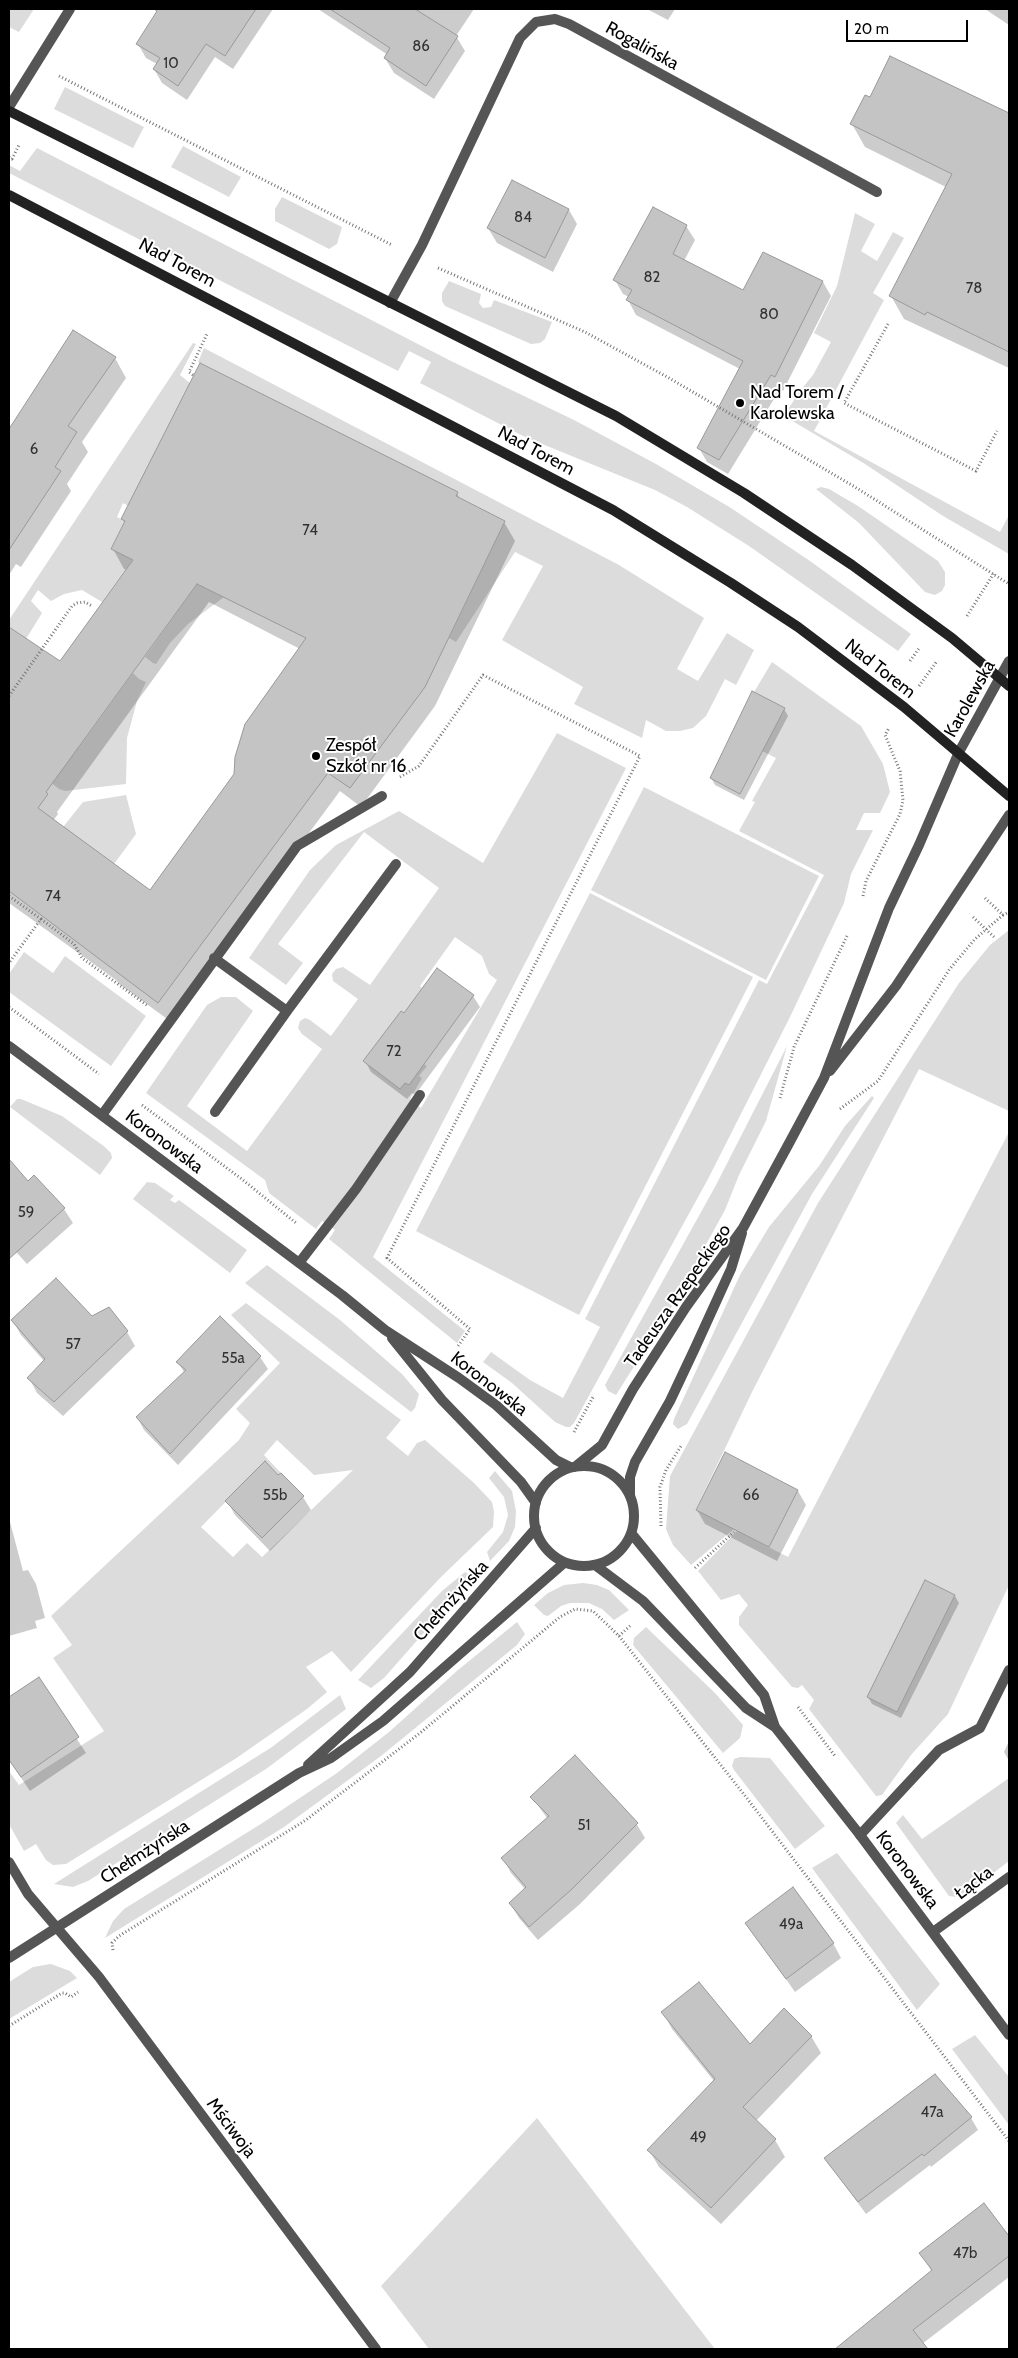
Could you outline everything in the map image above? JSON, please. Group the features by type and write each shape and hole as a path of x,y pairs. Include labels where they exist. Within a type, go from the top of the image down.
{"main road":[{"path":"9,109 616,416 744,493 903,601 966,648 1009,686"},
{"name":"Nad Torem","path":"9,195 613,510 798,627 887,694 959,752 1009,796"}],"street":[{"path":"9,109 70,9"},
{"name":"Rogalińska","path":"390,303 415,257 520,38 536,22 554,19 569,24 876,192"},
{"name":"Karolewska","path":"824,1078 888,908 912,859 959,752 1009,662"},
{"path":"102,1116 214,958 297,846 382,796"},
{"path":"744,1228 824,1078 896,986 1009,815"},
{"path":"215,1112 396,864"},
{"path":"214,958 287,1012"},
{"name":"Koronowska","path":"9,1046 299,1263 385,1330 481,1394 556,1460 573,1467"},
{"path":"299,1263 356,1189 420,1095"},
{"name":"Tadeusza Rzepeckiego","path":"573,1467 602,1445 633,1389 686,1307 717,1261 744,1228"},
{"name":"Tadeusza Rzepeckiego","path":"630,1496 630,1477 635,1462 670,1402 731,1269 744,1228"},
{"name":"Koronowska","path":"385,1330 442,1400 521,1482 536,1503"},
{"path":"573,1467 592,1467 608,1472 621,1482 630,1496 634,1521 631,1533 621,1550 605,1561 595,1565 564,1563 543,1545 533,1516 542,1489 552,1478 573,1467"},
{"name":"Chełmżyńska","path":"299,1773 410,1672 536,1528"},
{"name":"Koronowska","path":"631,1533 764,1695 776,1727 860,1835 1009,2035"},
{"name":"Chełmżyńska","path":"9,1958 299,1773 331,1758 382,1721 564,1563"},
{"name":"Koronowska","path":"595,1565 643,1601 746,1708 776,1727"},
{"path":"860,1835 939,1750 980,1728 1009,1670"},
{"name":"Mściwoja","path":"9,1862 28,1894 99,1977 376,2349"},
{"name":"Łącka","path":"933,1932 1009,1877"}],"path":[{"path":"55,75 452,275 585,332 808,459 1009,584"},
{"path":"9,158 12,159 21,141"},
{"path":"888,324 844,404 976,471 997,431"},
{"path":"193,375 189,372 207,334"},
{"path":"971,609 994,573"},
{"path":"9,696 72,606 77,602 85,602 92,606"},
{"path":"910,661 923,643"},
{"path":"927,674 940,656"},
{"path":"393,781 419,766 484,675 640,756 387,1258 470,1329 454,1351"},
{"path":"863,898 866,881 900,814 903,800 900,771 884,735 889,729"},
{"path":"9,896 74,944 82,958 154,1010"},
{"path":"988,901 1003,915"},
{"path":"832,1114 878,1081 949,970 986,929 1009,912"},
{"path":"971,915 994,937"},
{"path":"9,963 41,919"},
{"path":"779,1102 794,1047 850,929"},
{"path":"9,1007 243,1180 316,1240"},
{"path":"690,1572 734,1532"},
{"path":"619,1636 746,1797 1009,2141"},
{"path":"797,1706 840,1762"}],"shaded area":[{"path":"9,9 34,9 19,32 9,27"},
{"path":"65,87 144,127 133,148 54,109"},
{"path":"183,146 241,177 229,197 171,167"},
{"path":"37,148 451,361 574,420 656,464 731,508 810,561 911,634 898,651 749,546 687,507 655,490 525,437 420,383 431,362 409,351 398,371 9,173 9,165 20,171"},
{"path":"282,197 342,227 337,244 329,249 275,221 275,209"},
{"path":"855,213 875,224 861,251 877,261 893,232 904,238 873,293 884,300 814,431 1000,532 1009,515 1009,554 943,516 865,464 784,416 799,392 813,375 831,342 814,333 837,286"},
{"path":"449,281 481,294 479,303 483,308 491,307 494,300 552,322 545,339 540,343 531,344 445,306 442,301 442,293"},
{"path":"193,343 196,344 180,375 190,383 128,506 123,503 117,517 125,521 111,549 130,558 149,538 102,602 82,590 64,594 51,601 38,590 31,601 42,613 26,639 9,627 9,620"},
{"path":"204,348 619,565 704,618 677,669 698,681 727,633 754,650 736,685 725,679 706,716 693,728 680,731 666,731 646,720 642,738 574,704 583,687 502,640 543,566 515,552 456,642 449,638 505,521 456,496 457,492 198,362"},
{"path":"821,487 829,489 858,506 938,561 945,572 945,585 942,591 935,595 925,592 859,523 816,489"},
{"path":"197,584 224,597 188,624 170,643 156,664 153,663 145,657"},
{"path":"772,662 861,726 883,764 890,792 880,813 864,813 856,830 873,830 851,874 844,903 790,1017 708,1179 574,1423 570,1427 566,1427 555,1422 512,1383 483,1362 491,1352 530,1380 563,1398 600,1327 585,1319 759,980 767,984 824,875 739,831 755,802 752,801 776,758 762,751 785,708 754,692"},
{"path":"133,673 139,679 146,682 137,701 127,738 126,784 65,791 59,789 49,781 80,746"},
{"path":"557,733 626,768 373,1257 465,1331 457,1343 329,1239 335,1230 322,1221 316,1229 269,1193 265,1180 146,1093 207,1005 221,997 236,997 253,1011 187,1106 247,1151 322,1049 302,1034 298,1028 300,1021 305,1018 310,1020 331,1036 358,999 333,981 332,974 336,969 343,967 370,985 439,888 364,832 278,944 303,963 286,985 249,958 310,870 336,845 399,811 483,863","holes":["455,937 482,956 489,974 497,980 421,1108 410,1099 422,1078 419,1076 427,1066 420,1062 400,1088 363,1061 401,1011 404,1013 422,988 420,986"]},
{"path":"644,787 819,876 766,980 591,890"},
{"path":"126,795 136,834 114,864 63,827 83,802"},
{"path":"590,893 753,977 579,1315 416,1231"},
{"path":"1009,930 1009,1111 919,1069 752,1392 696,1509 734,1529 691,1565 673,1545 666,1529 670,1476 818,1203 959,983 990,945"},
{"path":"24,952 53,973 65,956 146,1016 111,1066 9,992 9,974"},
{"path":"787,1046 766,1121 739,1175 725,1210 671,1308 616,1395 608,1391 605,1385 716,1185"},
{"path":"872,1096 874,1098 812,1194 687,1424 678,1429 673,1424 674,1419 740,1275 769,1227 819,1166 845,1126"},
{"path":"17,1099 62,1116 105,1147 111,1153 112,1158 100,1175 10,1107"},
{"path":"1009,1132 1009,1585 948,1714 911,1755 882,1795 876,1796 809,1709 814,1700 802,1685 798,1688 792,1687 739,1625 739,1617 748,1605 739,1594 721,1600 698,1571 737,1531 788,1557"},
{"path":"147,1182 155,1183 174,1196 170,1200 175,1203 179,1200 247,1250 230,1273 133,1199"},
{"path":"267,1265 340,1320 402,1374 419,1394 415,1408 411,1412 245,1283"},
{"path":"246,1303 401,1420 386,1438 408,1456 417,1443 425,1440 474,1483 492,1502 494,1512 493,1527 442,1576 351,1672 332,1651 306,1667 327,1692 307,1709 235,1759 66,1864 53,1865 46,1860 36,1844 24,1851 9,1824 9,1771 19,1785 104,1731 53,1658 72,1645 51,1616 239,1440 250,1423 236,1409 280,1363 231,1315","holes":["277,1440 314,1475 353,1470 262,1557 247,1543 233,1557 201,1527 265,1462 278,1475 281,1473 264,1455"]},
{"path":"495,1471 512,1491 516,1511 515,1527 509,1541 490,1561 487,1552 503,1532 508,1515 504,1497 489,1478"},
{"path":"465,1572 473,1577 384,1678 371,1688 358,1680 442,1591"},
{"path":"583,1583 597,1585 609,1590 629,1610 614,1620 602,1609 589,1603 570,1603 561,1606 548,1616 544,1615 534,1605 548,1593 564,1585"},
{"path":"517,1622 525,1634 517,1645 381,1756 284,1827 105,1938 113,1921 124,1909 264,1822 337,1773 389,1732 458,1670"},
{"path":"646,1627 715,1693 743,1725 740,1738 723,1753 633,1645 634,1638"},
{"path":"340,1695 346,1709 266,1769 88,1881 73,1887 54,1884 272,1747"},
{"path":"740,1757 770,1758 825,1826 795,1849 734,1770 732,1766 734,1759"},
{"path":"1009,1778 1009,1861 965,1895 949,1896 896,1823 903,1815 922,1839"},
{"path":"837,1853 940,1984 917,2010 812,1868"},
{"path":"51,1964 70,1971 77,1978 9,2019 9,1982 33,1967"},
{"path":"975,2035 1009,2077 1009,2125 952,2049"},
{"path":"537,2118 715,2349 429,2349 381,2286"}],"building":[{"path":"154,9 256,9 225,56 206,44 178,86 153,69 160,58 136,44 157,11"},
{"path":"330,9 415,9 458,36 426,86 384,58 390,48"},
{"path":"890,56 1009,113 1009,352 927,312 925,315 889,296 952,174 850,124 865,95 870,97"},
{"path":"512,180 569,209 545,258 487,228"},
{"path":"653,207 687,225 673,254 743,290 763,252 823,281 775,377 771,375 719,460 697,448 743,361 626,300 632,290 613,280"},
{"path":"73,330 116,357 68,426 77,432 55,467 61,471 9,550 9,429"},
{"path":"200,363 458,492 456,496 505,521 425,687 350,788 328,773 158,1003 9,891 9,627 60,661 133,560 111,549 125,521 121,519","holes":["197,584 306,638 245,724 235,757 234,774 150,890 38,808 48,794 46,792"]},
{"path":"752,691 785,708 740,794 710,778"},
{"path":"437,968 474,995 409,1085 405,1083 400,1089 363,1061 401,1011 404,1013"},
{"path":"9,1159 28,1181 34,1175 65,1208 9,1259"},
{"path":"56,1278 92,1316 109,1307 128,1331 54,1402 27,1378 45,1359 11,1320"},
{"path":"220,1316 261,1356 170,1454 136,1417 186,1370 176,1362"},
{"path":"725,1452 798,1490 769,1547 696,1510"},
{"path":"265,1461 278,1475 281,1473 304,1496 262,1538 225,1501"},
{"path":"925,1580 955,1595 897,1712 867,1697"},
{"path":"39,1677 79,1737 21,1777 9,1760 9,1697"},
{"path":"575,1755 638,1823 572,1889 529,1927 509,1903 526,1887 501,1858 549,1816 530,1797"},
{"path":"793,1887 834,1943 786,1979 745,1923"},
{"path":"699,1982 750,2044 784,2008 812,2036 743,2107 776,2139 711,2208 647,2150 715,2079 661,2012"},
{"path":"935,2074 972,2117 924,2156 922,2154 858,2202 824,2158"},
{"path":"984,2203 1009,2236 1009,2256 913,2330 928,2349 835,2349 932,2270 919,2253"}],"place":[{"name":"Nad Torem / Karolewska","path":"740,403"},
{"name":"Zespół Szkół nr 16","path":"316,756"}]}
